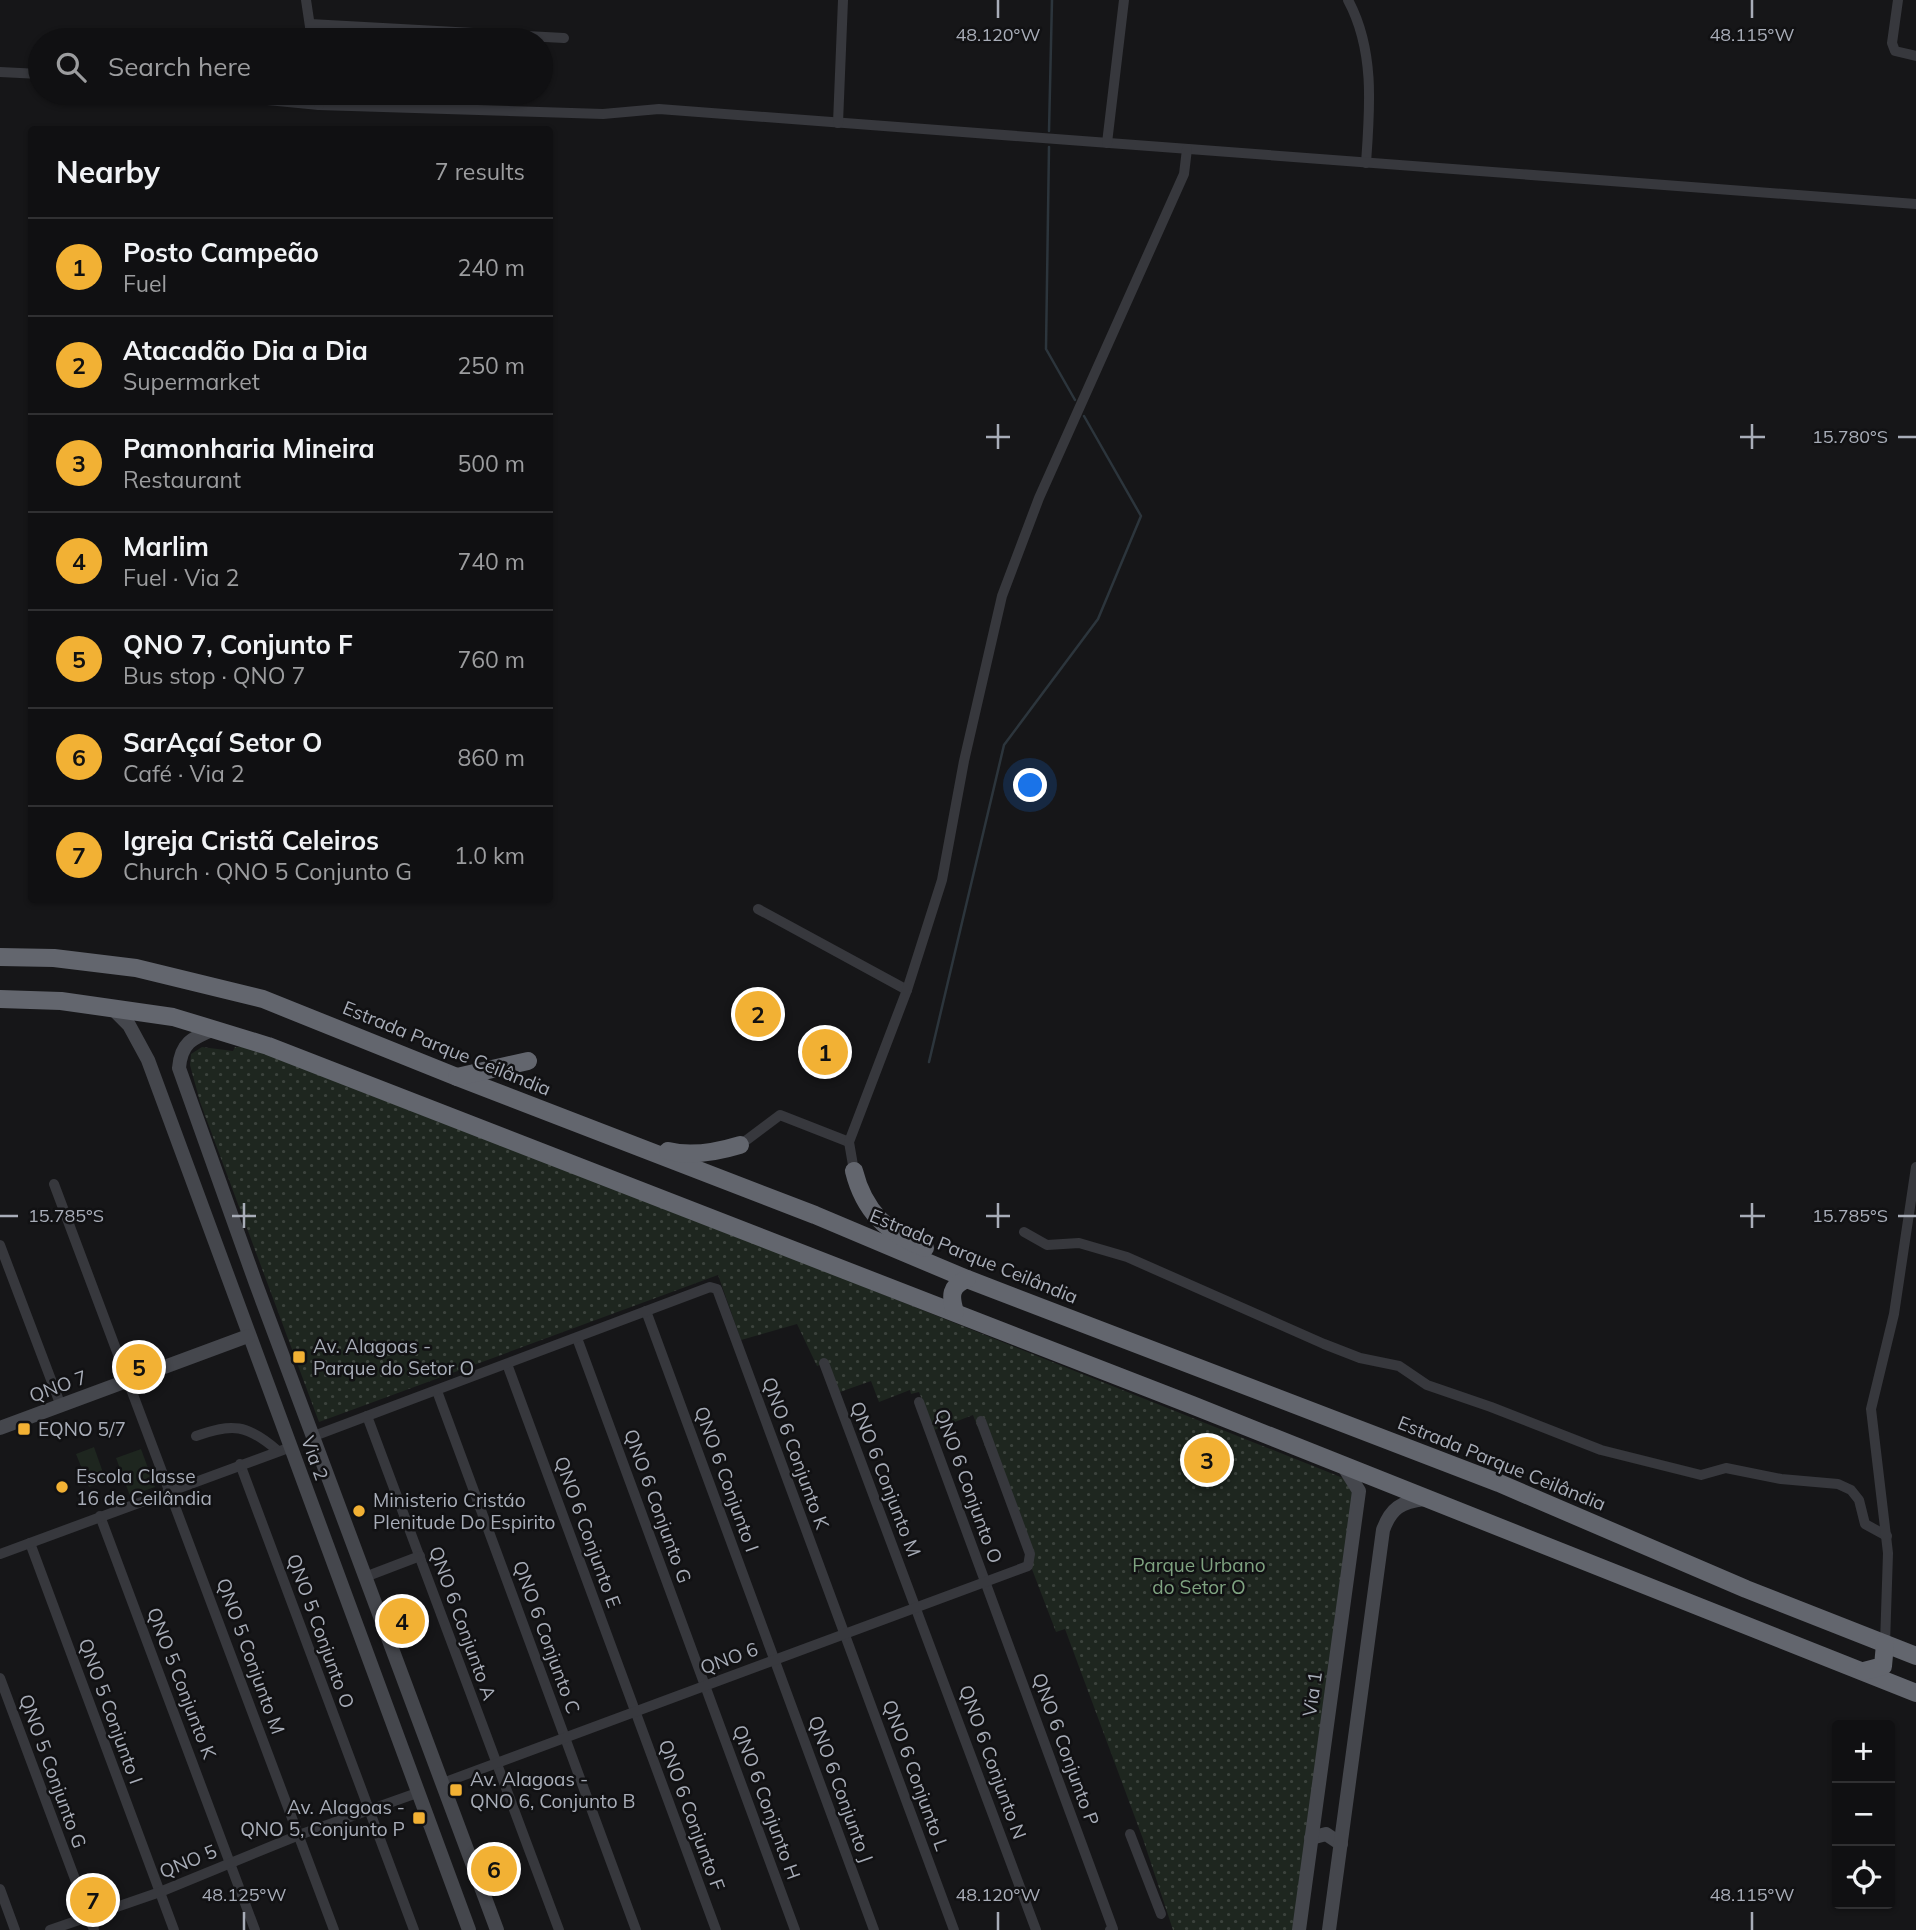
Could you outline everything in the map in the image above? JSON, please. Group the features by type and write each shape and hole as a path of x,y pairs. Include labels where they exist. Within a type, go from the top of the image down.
{"highway":[{"name":"Estrada Parque Ceilândia","path":"0,957 98,963 230,989 313,1018 457,1077 815,1214 967,1279 1499,1483 1746,1589 1916,1656"},
{"path":"0,999 111,1007 173,1017 214,1029 499,1134 1916,1693"},
{"path":"457,1077 528,1061"},
{"path":"618,1138 681,1154 720,1151 740,1145"},
{"path":"854,1171 860,1195 870,1212 887,1228 908,1241 1013,1288 1030,1303"},
{"path":"955,1312 952,1291 954,1285 967,1279"},
{"path":"1864,1671 1883,1666 1885,1644"}],"main road":[{"name":"Via 2","path":"111,1007 129,1025 148,1060 234,1292 284,1449 354,1622 468,1930"},
{"name":"Via 2","path":"214,1029 193,1037 183,1046 179,1068 256,1284 497,1930"},
{"path":"234,1292 238,1283 243,1280 256,1284"},
{"name":"QNO 7","path":"0,1428 248,1336"},
{"name":"Via 1","path":"1299,1930 1359,1491 1344,1467"},
{"path":"1329,1930 1383,1530 1388,1516 1397,1506 1424,1499"},
{"path":"345,1600 365,1600 370,1592"},
{"path":"354,1622 364,1615 378,1614"},
{"path":"1311,1838 1326,1834 1341,1844"}],"street":[{"path":"306,0 310,28"},
{"path":"838,123 844,0"},
{"path":"1107,144 1124,0"},
{"path":"1348,0 1358,18 1368,63 1370,110 1366,163"},
{"path":"1898,0 1892,43 1895,51 1916,56"},
{"path":"310,24 419,28"},
{"path":"553,37 564,38"},
{"path":"0,72 28,73"},
{"path":"319,105 603,114 659,110 1916,204"},
{"path":"854,1171 849,1142 907,990 942,880 966,748 1002,596 1039,498 1184,174 1187,149"},
{"path":"758,909 907,990"},
{"path":"740,1145 780,1115 849,1142"},
{"path":"1885,1644 1887,1536 1871,1409 1896,1301 1916,1167"},
{"path":"54,1184 170,1490"},
{"path":"1024,1232 1047,1245 1079,1243 1127,1257 1336,1349 1360,1358 1399,1366 1427,1385 1517,1416 1601,1450 1701,1475 1726,1468 1781,1479 1838,1484 1851,1490 1858,1500 1865,1524 1887,1536"},
{"path":"0,1245 61,1406"},
{"name":"QNO 6 Conjunto K","path":"646,1311 714,1288 718,1292 845,1633"},
{"path":"314,1436 646,1311"},
{"name":"QNO 6 Conjunto I","path":"646,1311 776,1660"},
{"name":"QNO 6 Conjunto G","path":"577,1338 705,1686"},
{"name":"QNO 6 Conjunto M","path":"824,1363 917,1607"},
{"name":"QNO 6 Conjunto E","path":"507,1364 636,1712"},
{"name":"QNO 6 Conjunto C","path":"437,1391 636,1930"},
{"name":"QNO 6 Conjunto O","path":"919,1402 985,1581"},
{"name":"QNO 6 Conjunto A","path":"367,1416 559,1930"},
{"name":"QNO 6","path":"443,1783 1028,1566 1030,1554 981,1421"},
{"path":"196,1436 225,1425 241,1427 284,1449"},
{"path":"0,1554 284,1449"},
{"name":"QNO 5 Conjunto O","path":"240,1464 414,1930"},
{"name":"QNO 5 Conjunto M","path":"170,1490 334,1930"},
{"name":"QNO 5 Conjunto K","path":"100,1516 255,1930"},
{"name":"QNO 5 Conjunto I","path":"30,1543 174,1930"},
{"path":"365,1577 420,1556"},
{"name":"QNO 6 Conjunto P","path":"985,1581 1112,1930"},
{"name":"QNO 6 Conjunto N","path":"917,1607 1036,1930"},
{"name":"QNO 6 Conjunto L","path":"845,1633 954,1930"},
{"name":"QNO 6 Conjunto J","path":"776,1660 874,1930"},
{"name":"QNO 5 Conjunto G","path":"0,1678 94,1930"},
{"name":"QNO 6 Conjunto H","path":"705,1686 795,1930"},
{"name":"QNO 6 Conjunto F","path":"636,1712 716,1930"},
{"name":"QNO 5","path":"50,1930 160,1892 299,1835 417,1793"},
{"path":"1130,1834 1161,1914"},
{"path":"0,1889 15,1930"}],"green space":[{"name":"Parque Urbano do Setor O","path":"202,1047 233,1051 235,1047 251,1047 747,1240 1348,1480 1354,1490 1297,1930 1173,1930 1143,1839 1065,1629 1056,1632 973,1415 934,1430 919,1392 911,1394 910,1390 879,1402 871,1381 840,1392 827,1362 817,1366 797,1324 741,1340 718,1275 319,1422 200,1102 190,1065 191,1054"},
{"path":"94,1447 106,1481 89,1487 76,1454"},
{"path":"141,1449 155,1487 130,1496 116,1458"}],"waterway":[{"path":"1049,131 1052,0"},
{"path":"1049,147 1046,349 1075,400"},
{"path":"929,1062 1004,745 1098,619 1141,516 1084,416"}],"place":[{"name":"Atacadão Dia a Dia","path":"758,1014"},
{"name":"Posto Campeão","path":"825,1052"},
{"name":"Av. Alagoas - Parque do Setor O","path":"299,1357"},
{"name":"QNO 7, Conjunto F","path":"139,1367"},
{"name":"EQNO 5/7","path":"24,1429"},
{"name":"Pamonharia Mineira","path":"1207,1460"},
{"name":"Escola Classe 16 de Ceilândia","path":"62,1487"},
{"name":"Ministerio Cristáo Plenitude Do Espirito","path":"359,1511"},
{"name":"Marlim","path":"402,1621"},
{"name":"Av. Alagoas - QNO 6, Conjunto B","path":"456,1790"},
{"name":"Av. Alagoas - QNO 5, Conjunto P","path":"419,1818"},
{"name":"SarAçaí Setor O","path":"494,1869"},
{"name":"Igreja Cristã Celeiros","path":"93,1900"}]}
